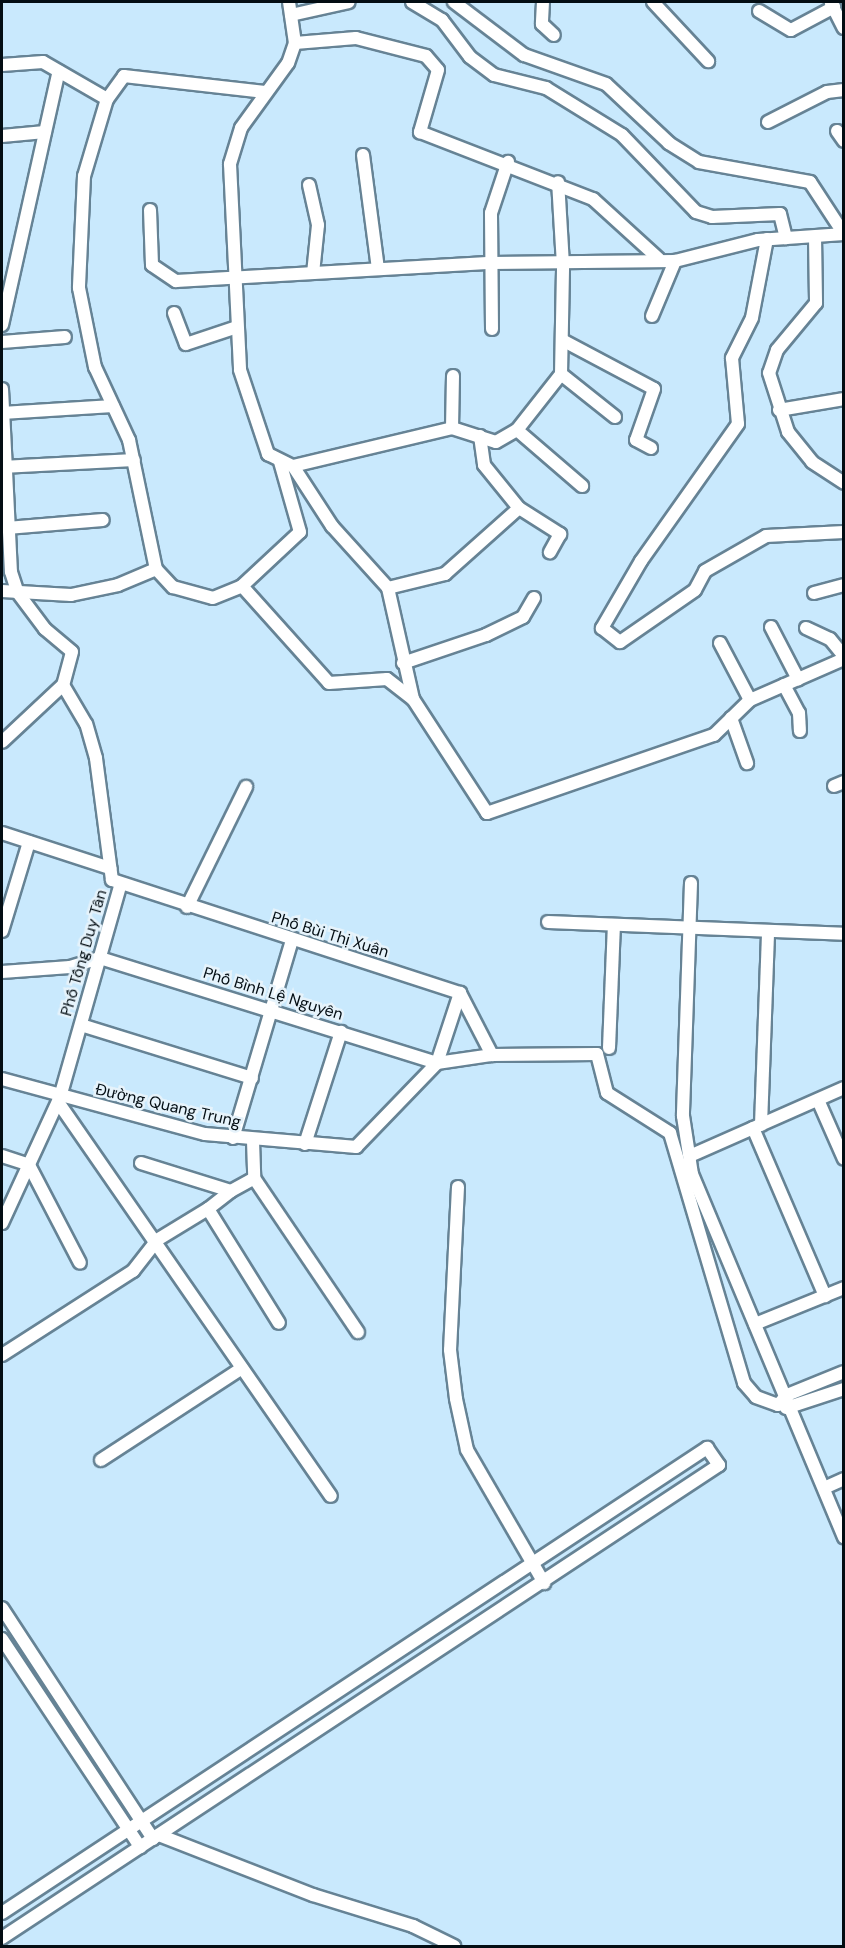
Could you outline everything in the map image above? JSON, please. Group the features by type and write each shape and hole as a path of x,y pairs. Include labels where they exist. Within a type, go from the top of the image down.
{"street":[{"path":"265,92 124,76 107,99 84,176 79,288 95,368 134,460 156,569 173,587 213,598 242,586 300,532 280,462 258,434 234,328 230,164 241,128 288,63 295,43 289,2"},
{"path":"291,15 346,2"},
{"path":"412,2 442,20 470,57 494,75 546,88 622,135 696,212 712,217 780,214 786,238"},
{"path":"150,210 152,265 176,281 491,263 563,265 659,259 675,261 767,239 843,234 810,182 699,162 669,143 606,84 524,54 454,2"},
{"path":"543,2 542,24 554,35"},
{"path":"653,2 708,61"},
{"path":"759,11 791,30 832,4 843,28"},
{"path":"295,43 356,38 426,56 438,70 420,132 508,162 593,199 659,259"},
{"path":"2,65 43,62 107,99"},
{"path":"2,325 59,71"},
{"path":"768,122 827,92 843,90"},
{"path":"2,136 45,132"},
{"path":"363,155 378,269"},
{"path":"492,329 491,213 508,162"},
{"path":"280,462 293,466 452,429 496,442 517,430 561,374 563,265 558,182"},
{"path":"309,185 318,225 313,273"},
{"path":"814,237 816,303 771,359 769,373 779,410 812,462 843,483"},
{"path":"767,239 752,318 732,358 738,424 641,561 602,628 620,642 695,590 705,571 766,536 843,532"},
{"path":"652,316 675,261"},
{"path":"174,313 186,344 234,328"},
{"path":"2,342 65,338"},
{"path":"562,340 654,389 636,440 651,448"},
{"path":"561,374 615,417"},
{"path":"452,429 453,376"},
{"path":"2,389 2,467 7,528 18,593 45,629 72,652 63,685 2,742"},
{"path":"779,410 843,399"},
{"path":"3,413 113,406"},
{"path":"517,430 582,486"},
{"path":"480,436 484,465 519,508 560,534 550,552"},
{"path":"2,467 134,460"},
{"path":"293,466 332,526 388,588 403,663 413,699 487,813 714,735 750,700 843,658 830,639 806,628"},
{"path":"388,588 445,574 519,508"},
{"path":"7,528 103,519"},
{"path":"2,591 71,595 118,585 156,569"},
{"path":"814,593 843,585"},
{"path":"242,586 329,683 407,680"},
{"path":"403,663 486,635 523,616 534,598"},
{"path":"771,627 798,679"},
{"path":"720,643 750,700"},
{"path":"387,679 413,699"},
{"name":"Phố Tống Duy Tân","path":"2,1223 59,1100 120,886 111,880 96,758 86,724 63,685"},
{"path":"784,685 799,713 800,731"},
{"path":"731,718 747,763"},
{"path":"187,907 246,787"},
{"path":"2,833 110,868"},
{"path":"2,931 28,842"},
{"path":"691,883 683,1116 692,1155 692,1174 706,1216 787,1395 843,1538"},
{"name":"Phố Bùi Thị Xuân","path":"120,886 460,993"},
{"path":"548,922 843,934"},
{"path":"609,1048 614,925"},
{"path":"768,931 757,1127 825,1296"},
{"path":"233,1138 292,940"},
{"path":"2,972 70,967 100,958"},
{"name":"Phố Bình Lệ Nguyên","path":"100,958 437,1063"},
{"path":"460,993 492,1055"},
{"path":"460,993 437,1063 492,1055 597,1054 607,1093 670,1132 744,1383 756,1397 793,1410 843,1389"},
{"path":"81,1025 252,1078"},
{"path":"306,1144 341,1032"},
{"name":"Đường Quang Trung","path":"2,1079 59,1100 233,1138 254,1142 356,1147 368,1140 437,1063"},
{"path":"692,1155 843,1088"},
{"path":"59,1100 331,1496"},
{"path":"818,1100 843,1159"},
{"path":"254,1142 254,1178 358,1332"},
{"path":"2,1156 29,1165 80,1263"},
{"path":"141,1163 231,1191"},
{"path":"2,1355 133,1271 157,1240 254,1178"},
{"path":"458,1187 450,1350 456,1399 467,1450 543,1583"},
{"path":"208,1209 279,1323"},
{"path":"755,1324 843,1288"},
{"path":"101,1460 242,1368"},
{"path":"778,1405 787,1395 843,1372"},
{"path":"2,1913 707,1448 719,1465 2,1938"},
{"path":"824,1488 843,1479"},
{"path":"2,1608 142,1821 156,1837 313,1895 413,1926 454,1947"},
{"path":"2,1639 140,1847"}]}
